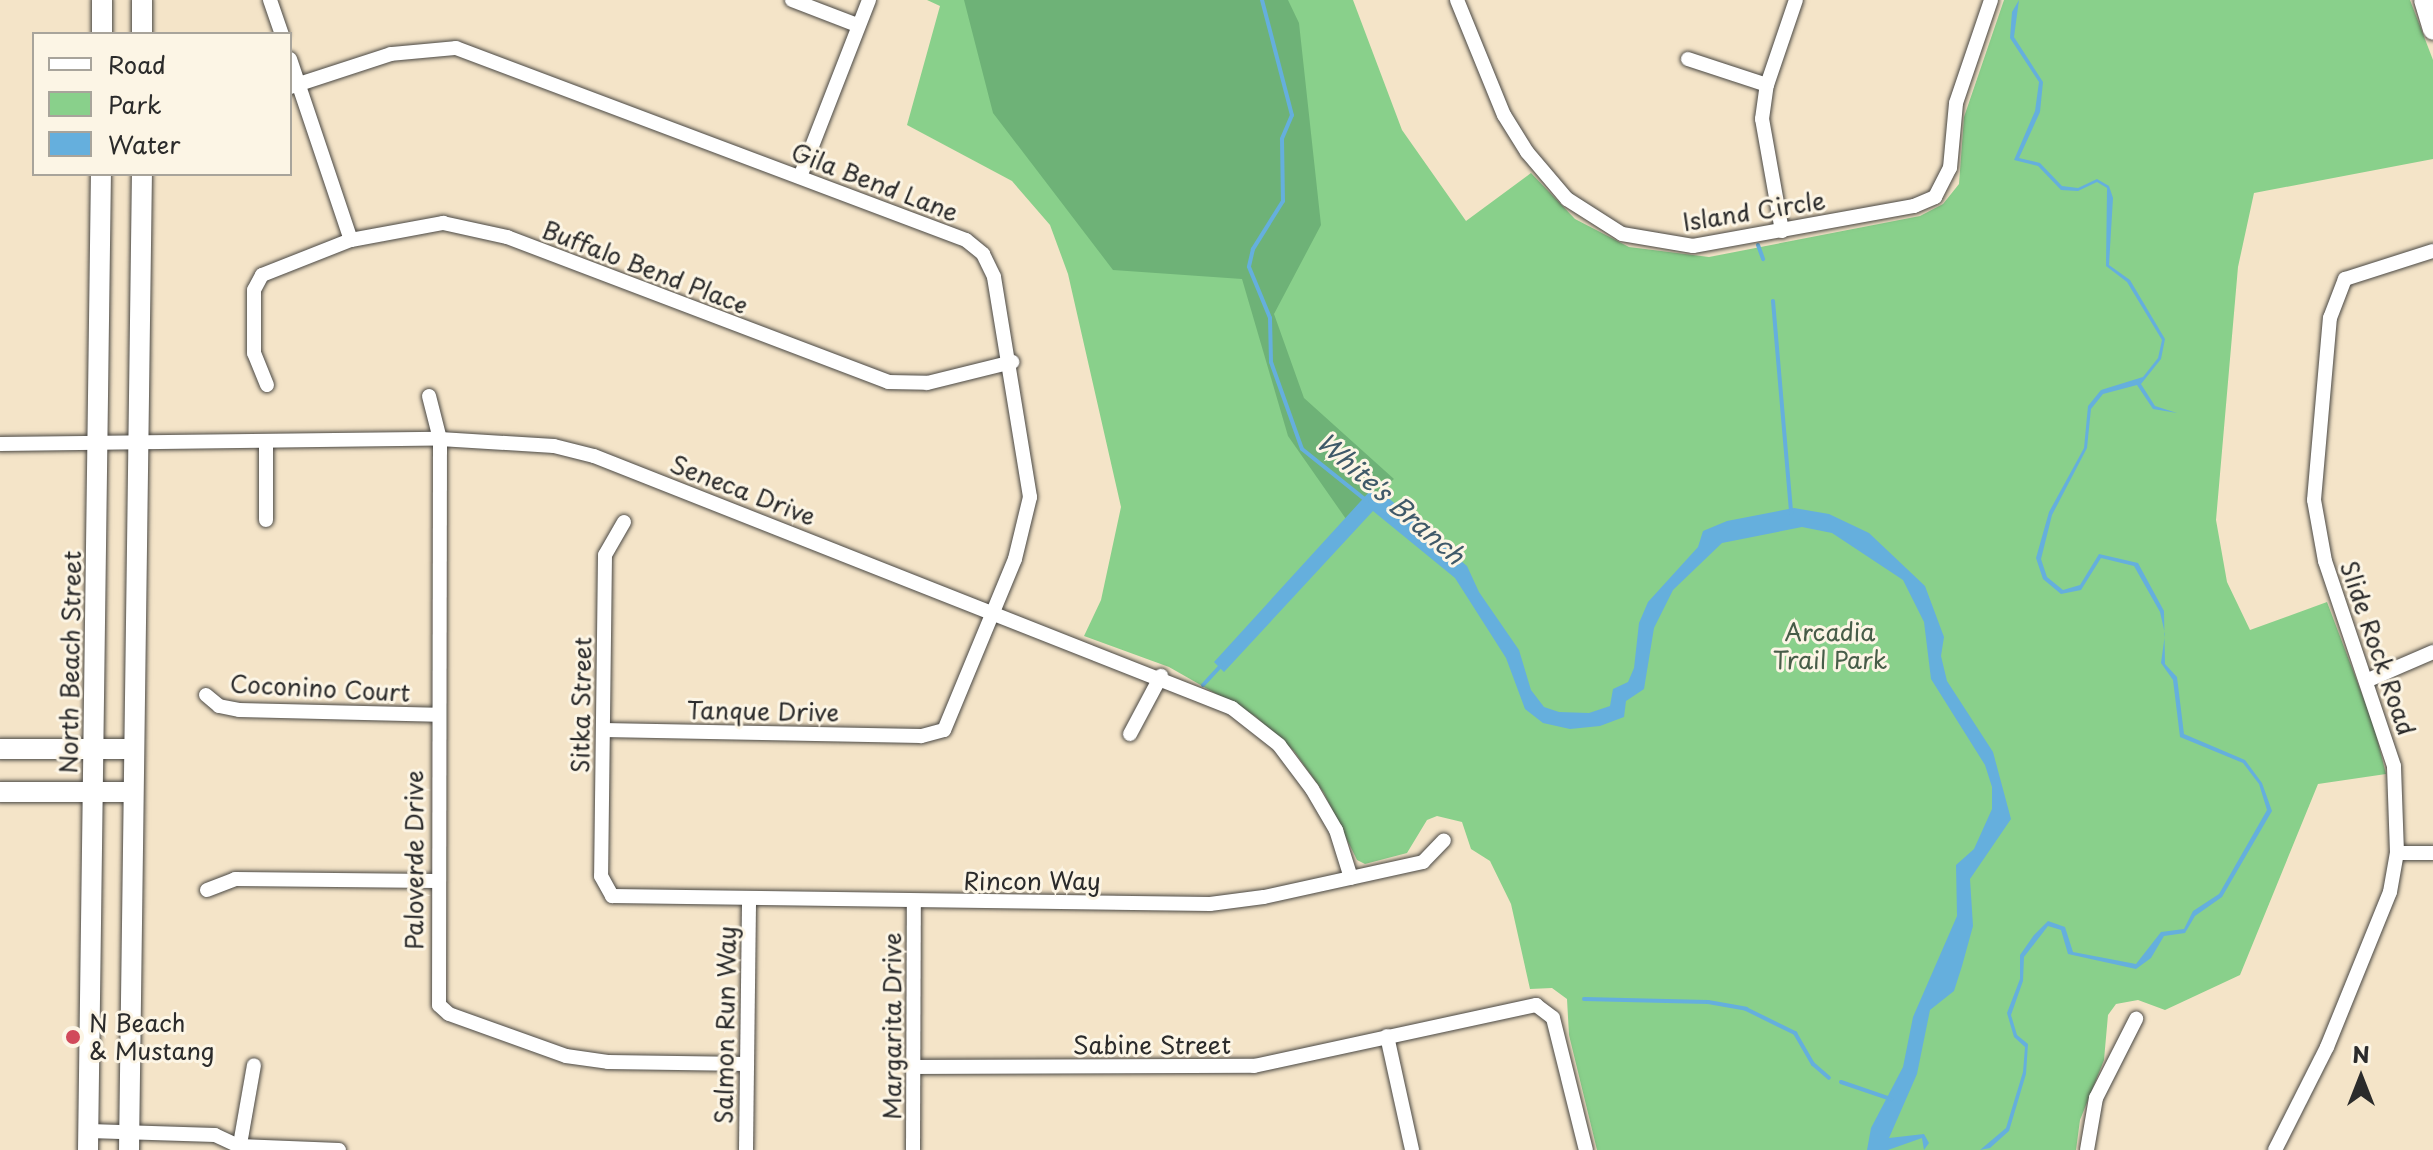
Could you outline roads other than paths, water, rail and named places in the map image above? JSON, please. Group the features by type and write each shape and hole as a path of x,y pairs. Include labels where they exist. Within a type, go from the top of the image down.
{"main road":[{"path":"102,0 102,32"},
{"path":"142,0 142,32"},
{"path":"2424,0 2433,30"},
{"name":"North Beach Street","path":"88,1140 96,749 101,176"},
{"path":"129,1141 131,792 142,176"},
{"path":"0,749 132,749"},
{"path":"0,792 131,792"}],"street":[{"path":"270,0 281,32"},
{"path":"792,0 857,25"},
{"path":"800,177 869,0"},
{"name":"Island Circle","path":"1457,0 1514,132 1554,186 1584,212 1622,234 1669,245 1720,243 1914,206 1942,189 1950,168 1956,103 1991,0"},
{"path":"1782,231 1763,132 1767,85 1796,0"},
{"name":"Gila Bend Lane","path":"293,85 391,54 456,48 966,240 983,254 994,277 1012,362 1030,497 1027,525 949,724 938,734 921,736"},
{"path":"1688,59 1767,85"},
{"path":"293,85 351,240"},
{"name":"Buffalo Bend Place","path":"267,385 254,353 254,290 262,275 351,240 429,223 480,229 888,382 927,383 1012,362"},
{"name":"Slide Rock Road","path":"2275,1150 2332,1033 2390,892 2397,853 2394,766 2325,561 2314,500 2330,318 2345,279 2433,251"},
{"name":"Paloverde Drive","path":"429,396 440,439 436,999 449,1014 566,1056 608,1062 747,1064"},
{"name":"Seneca Drive","path":"0,444 440,439 554,446 594,456 1161,676 1232,708 1279,745 1336,830 1351,878"},
{"path":"266,443 266,520"},
{"name":"Sitka Street","path":"607,892 601,876 605,555 624,522"},
{"path":"2366,681 2433,652"},
{"path":"1130,734 1161,676"},
{"name":"Coconino Court","path":"206,695 219,706 239,710 437,715"},
{"name":"Tanque Drive","path":"603,730 921,736"},
{"name":"Rincon Way","path":"607,892 625,899 1210,904 1423,862 1444,840"},
{"path":"2397,853 2433,853"},
{"path":"207,890 235,879 436,881"},
{"name":"Salmon Run Way","path":"746,1150 749,900"},
{"name":"Margarita Drive","path":"913,1150 914,902"},
{"name":"Sabine Street","path":"914,1067 1254,1066 1507,1009 1545,1008 1553,1018 1586,1150"},
{"path":"2087,1150 2096,1098 2136,1019"},
{"path":"1387,1036 1412,1150"},
{"path":"237,1149 254,1065"},
{"path":"88,1140 129,1141 215,1135 237,1149 339,1150"}],"water":[{"path":"2019,0 2014,37 2043,82 2040,112 2019,158 2040,163 2062,186 2078,188 2097,179 2109,186 2113,198 2109,265 2130,280 2165,339 2161,359 2141,384 2155,406 2177,413 2153,409 2137,385 2103,394 2091,409 2087,448 2052,515 2041,559 2047,577 2063,590 2080,585 2099,554 2138,563 2164,611 2164,631 2160,612 2134,566 2101,558 2081,590 2061,594 2043,579 2036,558 2049,512 2084,448 2088,406 2101,390 2143,377 2158,358 2162,340 2127,282 2106,266 2107,188 2097,182 2078,191 2061,190 2038,166 2014,160 2035,111 2039,82 2010,38 2012,12"},
{"path":"1370,491 1385,495 1467,566 1479,592 1519,650 1531,690 1544,707 1559,712 1589,713 1610,706 1613,689 1628,682 1634,668 1639,623 1648,602 1698,547 1703,531 1727,521 1794,508 1829,514 1869,533 1925,586 1944,637 1941,656 1947,681 1993,752 2011,819 1970,879 1973,926 1962,966 1954,991 1930,1010 1917,1074 1889,1138 1924,1134 1929,1143 1924,1150 1922,1138 1888,1150 1867,1150 1871,1128 1903,1067 1913,1017 1957,916 1956,865 1974,849 1992,809 1992,787 1985,765 1931,679 1924,622 1903,580 1832,533 1802,527 1722,543 1673,590 1654,628 1644,689 1626,701 1624,717 1600,726 1570,729 1543,723 1525,709 1506,658 1455,578 1373,511 1224,672 1214,662"},
{"path":"2165,638 2165,664 2177,677 2184,734 2245,760 2262,783 2272,811 2222,897 2195,916 2185,933 2164,936 2151,958 2136,969 2068,954 2061,930 2048,926 2024,957 2023,981 2011,1015 2017,1035 2028,1044 2026,1074 2009,1131 1990,1148 1980,1150 2006,1128 2023,1072 2025,1047 2014,1037 2007,1013 2020,979 2020,955 2034,935 2048,921 2065,927 2073,952 2136,964 2161,932 2184,929 2193,911 2219,894 2267,810 2259,784 2243,763 2180,737 2173,680 2161,663"}],"waterway":[{"name":"White's Branch","path":"1262,0 1292,115 1282,139 1283,201 1253,249 1249,267 1270,318 1271,362 1302,449 1367,501"},
{"path":"1758,245 1763,259"},
{"path":"1773,301 1791,513"},
{"path":"1203,685 1221,666"},
{"path":"1584,999 1708,1002 1746,1009 1795,1033 1813,1064 1829,1078"},
{"path":"1841,1082 1891,1099"}],"place":[{"name":"N Beach & Mustang","path":"73,1037"}],"park label":[{"name":"Arcadia Trail Park","path":"1830,646"}]}
